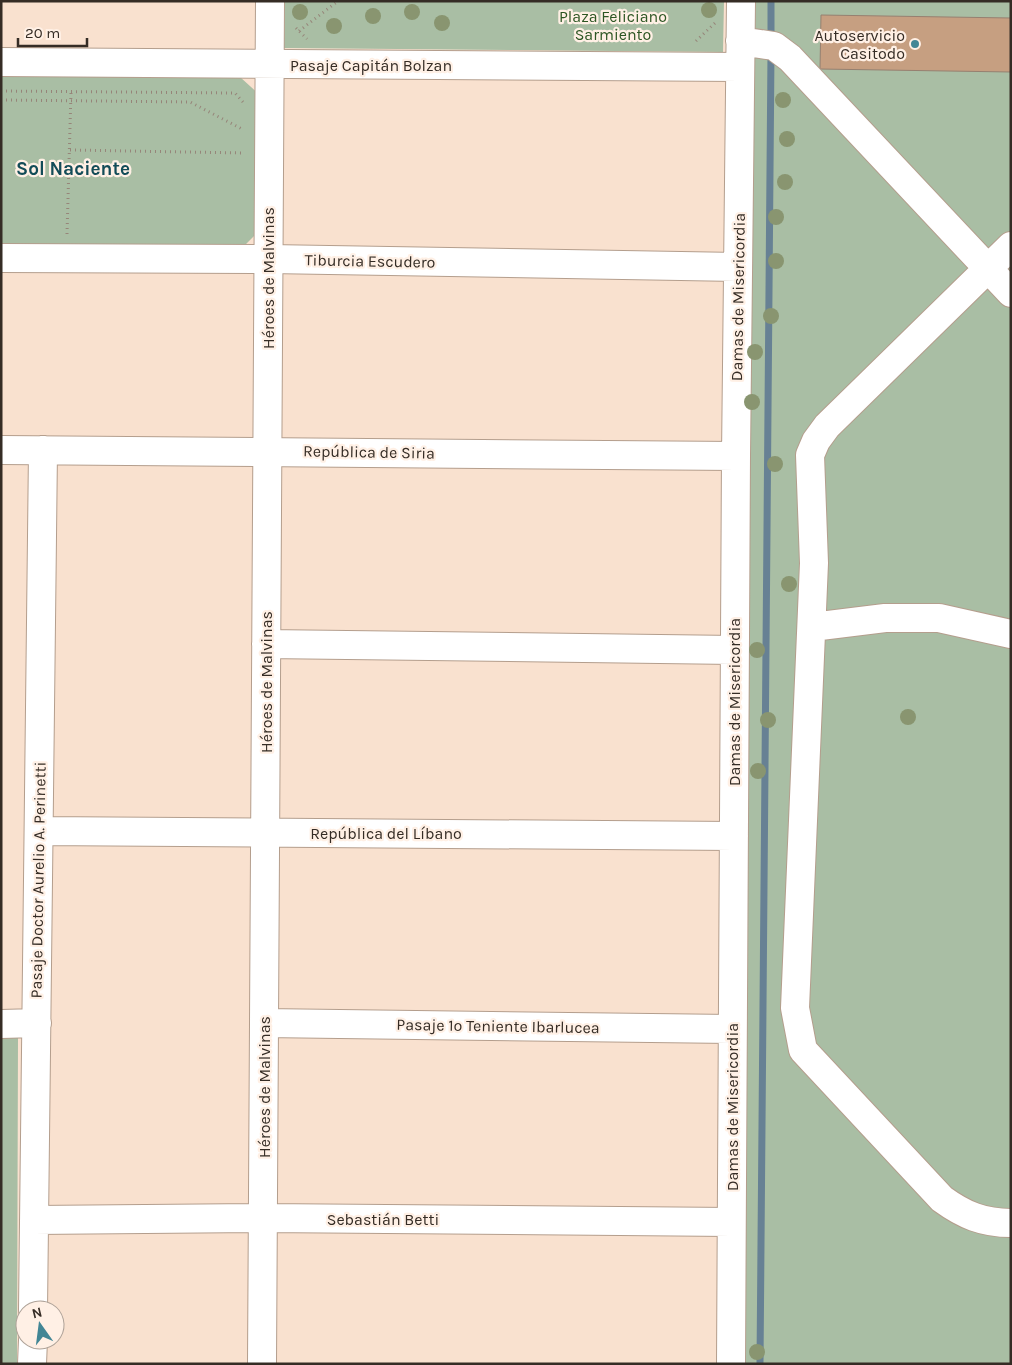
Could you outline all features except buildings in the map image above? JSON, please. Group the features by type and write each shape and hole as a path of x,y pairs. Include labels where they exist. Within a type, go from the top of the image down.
{"street":[{"name":"Héroes de Malvinas","path":"262,1364 270,1"},
{"name":"Damas de Misericordia","path":"731,1364 736,456 741,1"},
{"path":"740,54 774,46 790,58 1011,293"},
{"name":"Pasaje Capitán Bolzan","path":"1,62 269,64 740,54"},
{"path":"1011,246 827,426 816,441 810,455 814,563 795,1008 804,1050 942,1199 960,1212 981,1219 1011,1224"},
{"name":"Tiburcia Escudero","path":"1,258 268,259 738,267"},
{"name":"República de Siria","path":"1,450 736,456"},
{"name":"Pasaje Doctor Aurelio A. Perinetti","path":"33,1300 43,450"},
{"path":"812,627 885,618 939,618 1011,634"},
{"path":"266,644 735,650"},
{"name":"República del Líbano","path":"39,832 734,836"},
{"path":"1,1024 36,1023"},
{"name":"Pasaje 1º Teniente Ibarlucea","path":"264,1023 732,1029"},
{"name":"Sebastián Betti","path":"34,1220 263,1218 732,1222"},
{"path":"32,1364 33,1350"}],"path":[{"path":"299,31 338,1"},
{"path":"697,41 715,23 715,16"},
{"path":"1,91 235,93 247,106"},
{"path":"58,234 67,234 71,92"},
{"path":"1,100 190,102 247,132 247,123"},
{"path":"70,150 246,154 246,146"}],"green space":[{"name":"Plaza Feliciano Sarmiento","path":"285,1 724,1 723,52 284,48"},
{"path":"753,1 1011,1 1011,1364 739,1364"},
{"path":"1,76 240,77 260,95 259,231 243,247 1,244"},
{"path":"1,1038 18,1038 17,1300 15,1300 15,1350 17,1350 17,1364 1,1364"}],"waterway":[{"path":"771,1 771,41"},
{"path":"760,1364 771,52"}],"place":[{"name":"Autoservicio Casitodo","path":"915,44"}],"district":[{"name":"Sol Naciente","path":"73,169"}]}
